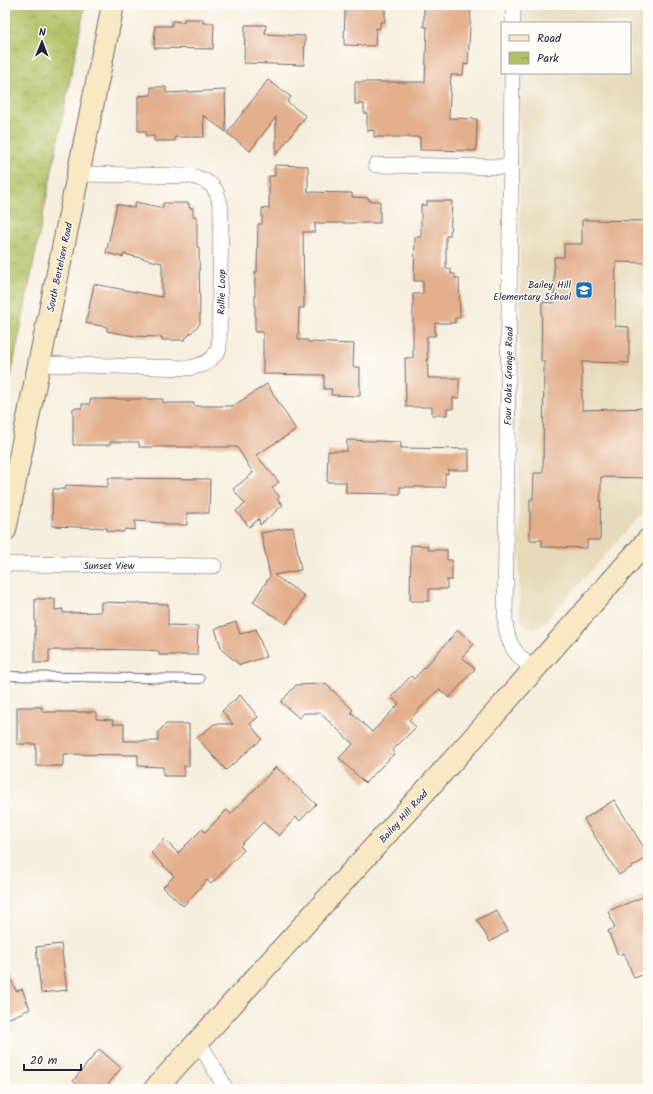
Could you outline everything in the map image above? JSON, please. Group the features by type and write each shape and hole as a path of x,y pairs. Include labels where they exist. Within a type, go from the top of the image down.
{"main road":[{"name":"South Bertelsen Road","path":"5,530 113,5"},
{"name":"Bailey Hill Road","path":"155,1089 199,1042 648,540"}],"street":[{"path":"513,5 513,22"},
{"name":"Four Oaks Grange Road","path":"512,74 505,620 510,643 514,651 533,670"},
{"path":"376,165 511,167"},
{"name":"Rollie Loop","path":"39,364 189,368 202,366 213,360 219,349 221,210 219,197 214,187 203,179 191,176 79,174"},
{"name":"Sunset View","path":"5,564 214,566"},
{"path":"199,1042 226,1089"}],"lane":[{"path":"5,676 200,680"}],"shaded area":[{"name":"Bailey Hill Elementary School","path":"520,5 648,5 648,507 541,626 533,628 522,622 519,610 520,74 631,74 631,22 520,22"}],"green space":[{"path":"5,5 85,5 5,406"}],"building":[{"path":"345,5 385,5 385,22 380,22 380,29 376,28 375,46 344,45"},
{"path":"424,5 471,5 468,65 464,64 463,75 451,75 449,118 477,119 476,151 420,150 420,137 374,137 374,130 367,131 367,113 364,113 364,104 355,104 355,82 425,82 427,27 424,27"},
{"path":"184,19 203,19 203,23 214,23 213,49 154,48 155,26 172,26 172,21 184,22"},
{"path":"245,25 266,25 265,34 305,36 304,65 244,63"},
{"path":"268,80 291,97 287,102 306,116 276,155 276,117 250,151 227,133"},
{"path":"151,87 166,87 166,93 225,90 226,132 203,115 204,137 175,137 175,141 154,141 154,136 146,136 146,131 138,131 138,96 151,95"},
{"path":"275,165 308,166 308,192 352,193 352,197 369,198 369,201 380,201 380,223 315,223 315,232 303,232 304,308 299,308 298,340 308,340 308,342 354,344 353,367 360,367 360,396 331,395 332,389 324,389 324,375 263,374 263,332 255,332 255,272 257,272 258,224 262,224 262,208 269,209 269,176 275,176"},
{"path":"427,201 452,201 450,236 446,236 446,267 447,269 451,269 451,274 455,274 455,278 459,278 460,318 455,318 455,323 435,323 435,336 427,336 428,378 459,378 459,398 453,398 453,409 447,409 447,415 432,415 432,407 406,407 405,358 413,358 413,294 423,294 423,281 414,281 415,237 421,237 421,205 427,205"},
{"path":"136,202 163,208 163,203 189,203 189,208 193,208 193,216 197,217 200,324 184,340 162,340 162,337 134,336 107,331 107,327 86,323 94,284 162,297 162,263 124,254 123,257 106,253 117,204 134,208"},
{"path":"582,220 648,221 648,263 616,262 615,326 629,327 629,363 582,362 582,410 648,408 648,478 601,477 600,540 587,540 587,548 542,547 542,540 530,540 530,499 533,499 534,473 543,473 544,361 541,361 542,302 554,303 554,257 564,257 564,244 582,244"},
{"path":"267,384 296,430 256,455 279,482 272,488 280,497 277,499 283,505 260,525 259,519 249,527 236,511 245,504 233,489 253,473 237,447 139,447 139,442 110,442 110,445 73,445 73,408 82,408 82,404 90,404 90,399 163,399 163,403 194,403 194,406 233,406"},
{"path":"347,440 401,442 401,448 469,449 469,470 448,470 448,474 445,474 445,487 400,487 400,494 346,493 346,482 327,482 328,451 347,451"},
{"path":"108,478 210,479 209,513 187,513 187,525 165,525 165,523 135,521 135,530 126,529 123,532 107,531 107,528 52,526 53,489 65,489 66,485 108,487"},
{"path":"293,527 301,570 274,575 305,596 286,624 253,602 270,576 261,533"},
{"path":"411,545 428,546 428,550 447,550 447,560 452,560 452,580 447,580 447,589 429,589 429,601 410,601"},
{"path":"35,599 55,599 55,610 63,609 63,613 101,612 101,602 168,604 168,625 198,626 197,655 159,655 159,651 145,650 49,650 49,663 35,663"},
{"path":"236,622 240,634 256,629 266,657 240,665 222,650 215,629"},
{"path":"458,630 474,644 462,657 475,669 449,698 439,689 409,720 416,727 392,751 395,753 365,783 339,758 353,744 320,713 304,713 299,718 281,702 296,685 326,684 353,710 351,712 372,732 399,704 391,697 411,676 414,679"},
{"path":"240,695 258,717 250,724 262,739 226,770 197,738 214,724 233,724 222,711"},
{"path":"17,707 42,707 42,712 96,712 96,719 113,720 113,724 124,724 124,741 158,741 158,732 166,724 189,724 189,766 184,766 184,776 163,776 163,767 138,766 138,755 63,754 63,766 36,766 36,744 17,744"},
{"path":"276,767 316,804 300,821 296,817 279,836 263,822 240,846 244,850 211,884 207,880 183,906 163,887 174,876 151,853 164,839 178,853 202,829 205,832 227,810 231,814"},
{"path":"614,800 648,854 648,857 619,875 584,819"},
{"path":"648,895 648,914 643,916 648,928 648,973 634,978 624,953 618,955 608,931 615,928 608,911"},
{"path":"496,910 508,931 490,942 477,920"},
{"path":"61,944 67,990 41,993 36,947"},
{"path":"5,965 16,991 22,989 30,1009 5,1020"},
{"path":"99,1049 121,1068 105,1089 82,1089 73,1081"}],"place":[{"name":"Bailey Hill Elementary School","path":"584,290"}]}
